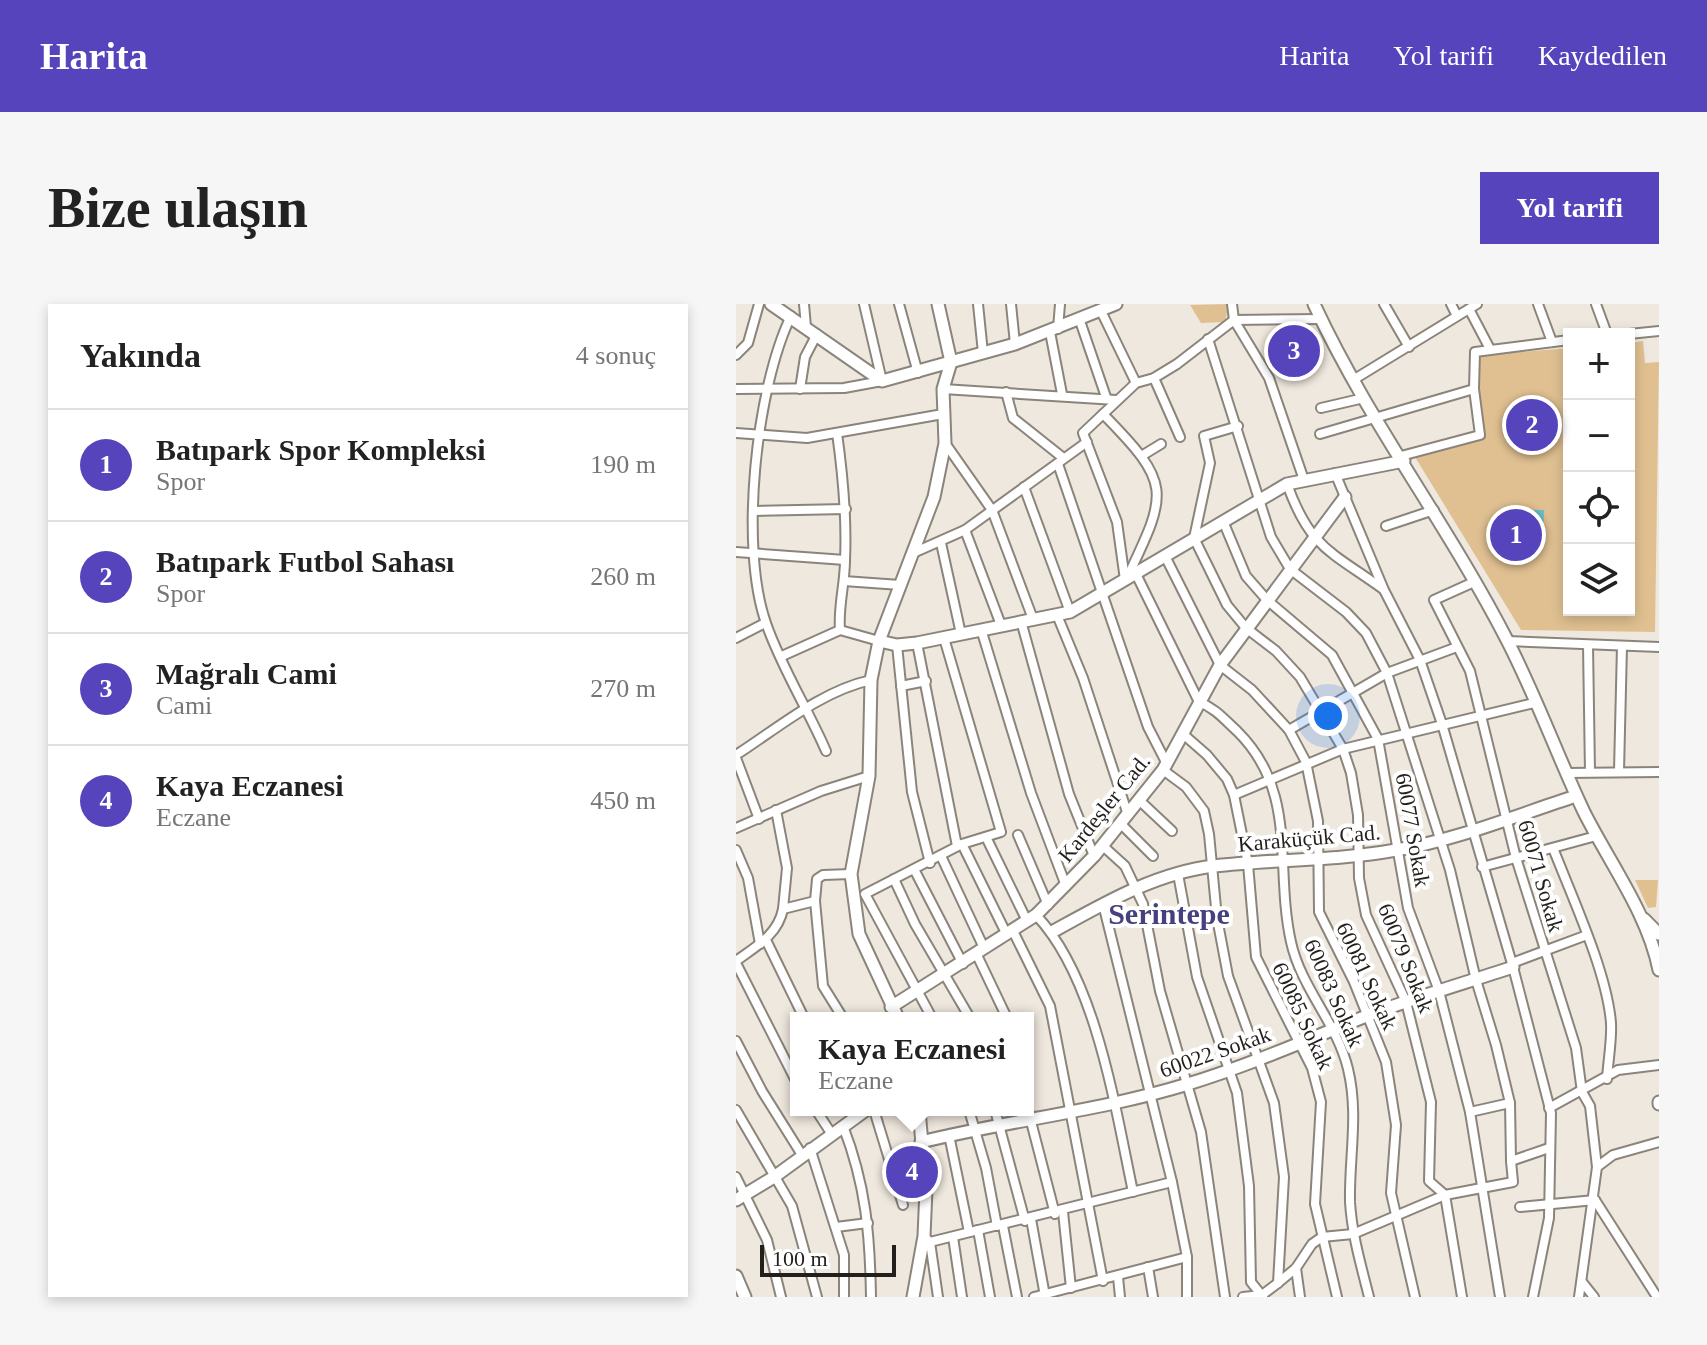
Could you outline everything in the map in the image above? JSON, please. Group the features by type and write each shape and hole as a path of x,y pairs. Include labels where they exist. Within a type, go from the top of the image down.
{"street":[{"path":"736,355 748,343 759,304"},
{"path":"771,304 882,381"},
{"path":"804,304 806,327"},
{"path":"864,304 882,381"},
{"path":"899,304 918,373"},
{"path":"928,1012 860,896 851,874 869,776 871,680 879,641 934,497 945,443 943,389 951,362 938,304"},
{"path":"978,304 983,353"},
{"path":"1011,304 1015,344"},
{"path":"1060,304 1054,331 1062,394"},
{"path":"736,389 844,388 918,373 1054,331 1116,304"},
{"path":"1232,304 1234,320 1269,378 1304,480"},
{"path":"1314,304 1353,380 1434,510 1508,641 1576,796 1651,940 1659,970"},
{"path":"1384,304 1409,347"},
{"path":"1451,304 1457,316"},
{"path":"1538,304 1552,342"},
{"path":"1596,304 1605,328"},
{"path":"1353,380 1473,306 1490,349"},
{"path":"1101,311 1136,383"},
{"path":"791,316 778,343 766,389 754,511 753,555 765,623 826,751"},
{"path":"913,553 965,530 1087,442 1083,433 1103,414 1111,399 1136,383 1154,378 1234,320 1321,319"},
{"path":"1080,321 1111,399"},
{"path":"1635,333 1659,331"},
{"path":"800,389 805,357 817,334"},
{"path":"1208,339 1271,537 1290,569 1346,612 1366,633 1387,673 1441,839 1510,1103 1513,1182 1445,1195 1353,1234 1322,1237 1312,1244 1296,1268 1262,1296 1243,1297"},
{"path":"782,656 840,630 897,645 1064,613 1287,484 1403,458 1480,435 1474,389 1475,352 1563,341"},
{"path":"1154,378 1180,437"},
{"path":"943,389 1111,399"},
{"path":"1320,434 1474,389"},
{"path":"1006,392 1013,418 1060,460 1101,594 1148,727 1165,767 1186,787 1204,811 1217,918 1228,976 1274,1103 1284,1177 1278,1283"},
{"path":"1321,408 1364,398"},
{"path":"736,433 807,438 943,414"},
{"path":"1103,414 1143,455 1152,469 1158,490 1153,524 1130,577"},
{"path":"1194,538 1210,463 1204,436 1238,426"},
{"path":"837,433 846,509 844,581 838,609 840,630"},
{"name":"60083 Sokak","path":"1087,442 1117,522 1130,577 1199,702 1213,707 1256,750 1269,778 1280,813 1286,918 1292,948 1335,1032 1348,1068 1354,1105 1350,1198 1353,1234 1369,1297"},
{"path":"945,443 992,510 1027,620 1069,794 1094,856"},
{"path":"1143,455 1161,444"},
{"path":"1335,473 1384,590 1420,660 1442,724 1513,965 1549,1108 1549,1204 1544,1248 1533,1297"},
{"path":"1287,484 1300,520 1313,540 1384,590"},
{"path":"1024,487 1124,820 1153,856"},
{"name":"Kardeşler Cad.","path":"891,1007 1032,918 1067,887 1165,767 1220,665 1345,497"},
{"path":"754,511 846,509"},
{"path":"1386,526 1434,510"},
{"name":"60077 Sokak","path":"1223,521 1246,576 1267,600 1332,655 1378,739 1408,908 1439,991 1470,1112 1500,1297"},
{"path":"965,530 1001,625"},
{"name":"60079 Sokak","path":"1194,538 1227,605 1246,628 1276,651 1300,677 1343,749 1351,773 1358,815 1357,855 1366,915 1406,1002 1431,1102 1429,1181 1445,1195"},
{"path":"941,543 961,634"},
{"path":"736,552 845,560"},
{"name":"60081 Sokak","path":"1165,556 1220,665 1252,690 1289,730 1306,762 1318,821 1319,912 1323,925 1341,954 1386,1062 1396,1125 1390,1170 1391,1193 1415,1297"},
{"path":"844,581 900,585"},
{"name":"60071 Sokak","path":"1474,582 1434,600 1470,671 1516,858 1576,1048 1582,1092 1590,1106 1597,1167 1595,1200 1579,1297"},
{"path":"736,638 765,623"},
{"path":"981,629 1031,793 1067,887"},
{"path":"860,896 915,871 960,845 1001,832 944,638"},
{"path":"1508,641 1659,647"},
{"path":"917,643 960,845 1050,1006 1103,1281"},
{"path":"897,645 912,792 930,863"},
{"path":"1588,645 1590,772"},
{"path":"1619,771 1622,646"},
{"path":"1289,730 1387,673 1457,647"},
{"path":"759,819 736,757 808,708 849,685 871,680"},
{"path":"901,686 926,681"},
{"path":"1234,795 1306,762 1343,749 1534,703"},
{"name":"60085 Sokak","path":"1183,734 1207,755 1227,779 1234,795 1248,864 1256,957 1297,1044 1312,1068 1321,1102 1315,1204 1337,1297"},
{"path":"1566,773 1659,772"},
{"path":"736,828 821,791 869,776"},
{"name":"Karaküçük Cad.","path":"1052,932 1137,887 1178,874 1212,866 1319,860 1396,850 1576,796"},
{"path":"1140,801 1172,831"},
{"path":"776,810 787,868 781,919 763,942 736,962 790,1069"},
{"path":"1018,835 1048,905"},
{"path":"1482,867 1596,836"},
{"path":"986,837 1032,918 1052,932 1063,947 1082,990 1115,1105 1133,1192"},
{"path":"1103,846 1125,866 1137,887 1160,991 1201,1132 1225,1297"},
{"path":"1553,848 1587,935 1611,1024 1607,1079"},
{"path":"736,850 748,878 763,942 801,1012"},
{"path":"941,856 1005,1012"},
{"path":"915,871 963,964"},
{"path":"839,1012 823,986 815,901 817,879 823,875 851,874"},
{"path":"1178,874 1197,977 1237,1093 1248,1174 1251,1282 1262,1296"},
{"path":"894,879 966,1012"},
{"path":"860,896 859,934 894,1012"},
{"path":"783,909 815,901"},
{"path":"1103,904 1172,1182 1187,1257 1187,1297"},
{"path":"1636,910 1647,918 1659,916"},
{"path":"1636,910 1659,934"},
{"path":"1513,965 1543,950 1587,935"},
{"name":"60022 Sokak","path":"1034,1114 1115,1105 1188,1084 1513,965"},
{"path":"736,1041 762,1091 806,1152 844,1255 844,1297"},
{"path":"1549,1108 1607,1079 1618,1070 1659,1065"},
{"path":"1470,1112 1510,1103"},
{"path":"736,1110 792,1206 817,1297"},
{"path":"820,1116 831,1133"},
{"path":"741,1196 774,1177 856,1116"},
{"path":"876,1116 903,1205"},
{"path":"919,1116 927,1239 938,1297"},
{"path":"970,1116 1017,1297"},
{"path":"997,1116 1028,1220 1045,1295"},
{"name":"60022 Sokak","path":"921,1142 1023,1116"},
{"path":"1030,1116 1059,1213 1071,1288"},
{"path":"843,1126 858,1165 868,1223 871,1297"},
{"path":"949,1135 990,1297"},
{"path":"1597,1167 1613,1155 1659,1142"},
{"path":"1511,1161 1549,1148"},
{"path":"736,1177 741,1196 767,1240 781,1297"},
{"path":"927,1239 953,1237 1059,1213 1172,1182"},
{"path":"1445,1195 1462,1297"},
{"path":"1520,1207 1595,1200 1657,1297"},
{"path":"836,1227 868,1223"},
{"path":"953,1237 962,1297"},
{"path":"913,1297 927,1239"},
{"path":"1034,1297 1090,1285 1187,1257"},
{"path":"1148,1267 1153,1297"},
{"path":"1296,1268 1300,1297"},
{"path":"736,1276 745,1297"},
{"path":"1118,1277 1120,1297"},
{"path":"1582,1282 1594,1297"},
{"path":"1090,1285 1091,1297"}],"shaded area":[{"path":"1229,304 1225,322 1201,323 1190,305"},
{"path":"1643,341 1645,363 1659,362 1655,632 1521,630 1415,457 1474,442 1472,356 1563,348 1563,616 1635,616 1635,342"},
{"path":"1635,880 1658,880 1656,907 1648,908"}],"water":[{"path":"1526,510 1544,510 1543,543 1524,542"}],"place":[{"name":"Mağralı Cami","path":"1294,351"},
{"name":"Batıpark Futbol Sahası","path":"1532,425"},
{"name":"Batıpark Spor Kompleksi","path":"1516,535"},
{"name":"Kaya Eczanesi","path":"912,1172"}],"district":[{"name":"Serintepe","path":"1169,913"}]}
